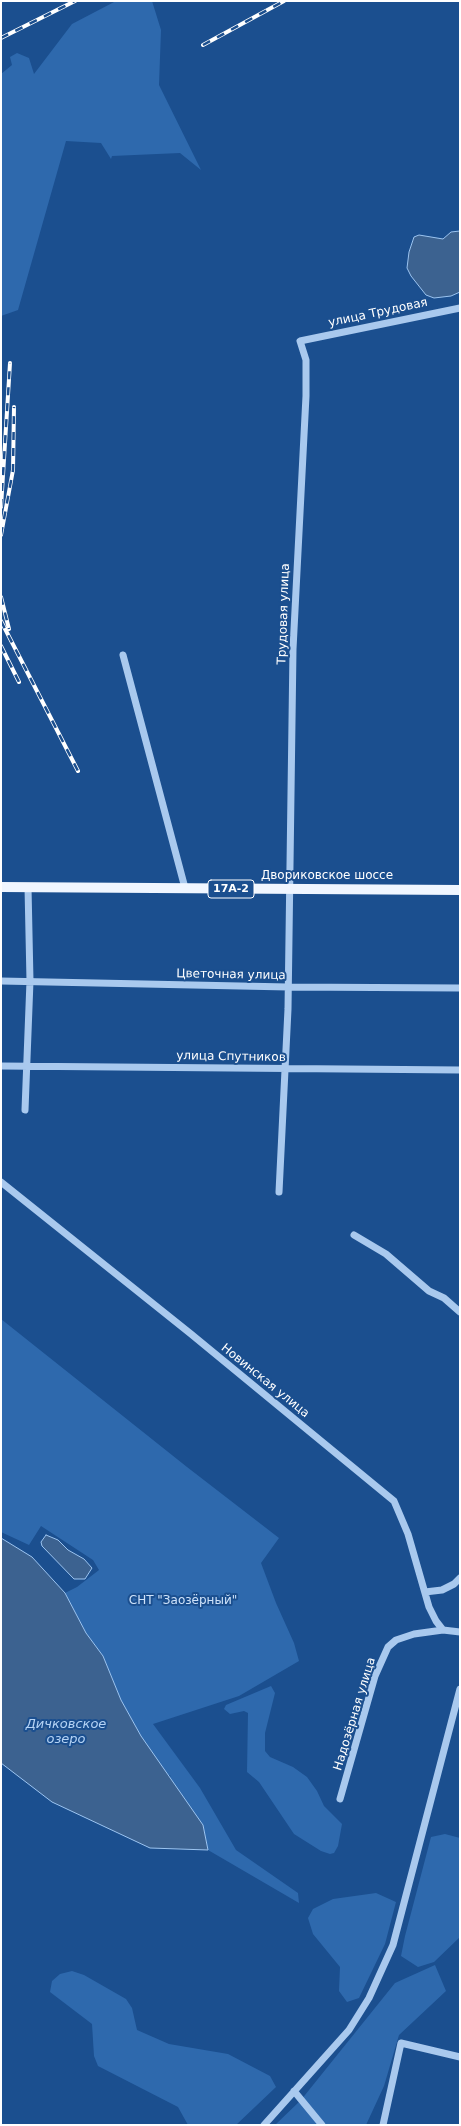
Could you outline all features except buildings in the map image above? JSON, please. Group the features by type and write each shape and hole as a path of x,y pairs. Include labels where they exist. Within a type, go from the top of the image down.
{"main road":[{"name":"Двориковское шоссе","path":"1,887 460,890"}],"street":[{"name":"улица Трудовая","path":"300,341 460,308"},
{"name":"Трудовая улица","path":"278,1192 288,987 293,649 306,360 300,341"},
{"path":"123,655 185,888"},
{"path":"26,1110 30,981 28,887"},
{"name":"Цветочная улица","path":"1,980 288,987 460,988"},
{"name":"улица Спутников","path":"1,1066 460,1070"},
{"name":"Новинская улица","path":"1,1182 394,1501 408,1534 425,1592 436,1621 443,1630"},
{"path":"354,1235 386,1254 429,1291 444,1298 460,1312"},
{"path":"425,1592 442,1590 454,1584 460,1578"},
{"path":"443,1630 460,1632"},
{"name":"Надозёрная улица","path":"340,1799 375,1676 388,1647 396,1640 414,1634 443,1630"},
{"path":"264,2125 349,2030 369,1998 392,1945 460,1689"},
{"path":"383,2125 401,2043 460,2058"},
{"path":"294,2091 322,2125"}],"green space":[{"path":"116,1 152,1 161,30 159,85 201,170 180,153 112,156 111,159 101,143 66,141 18,310 1,316 1,74 12,65 10,57 17,53 29,58 34,74 72,24"},
{"name":"СНТ \"Заозёрный\"","path":"1,1319 279,1538 261,1563 276,1603 294,1643 299,1661 239,1696 153,1724 200,1788 236,1850 298,1893 299,1903 208,1850 150,1848 52,1802 1,1763 1,1538 147,1789 171,1776 149,1768 141,1736 121,1700 103,1656 86,1633 65,1593 77,1587 99,1570 93,1560 41,1526 29,1545 1,1532"},
{"path":"271,1686 275,1693 265,1733 265,1751 270,1757 293,1767 307,1777 317,1791 324,1806 342,1824 338,1846 334,1853 330,1854 321,1851 294,1834 259,1782 247,1772 248,1713 244,1711 230,1714 224,1709 226,1705"},
{"path":"445,1834 460,1838 460,1937 434,1962 418,1967 401,1956 405,1936 431,1837"},
{"path":"376,1893 396,1902 385,1944 359,1998 347,2002 339,1991 340,1967 313,1934 308,1918 313,1909 333,1899"},
{"path":"435,1965 446,1991 399,2035 384,2086 366,2125 275,2125 301,2100 395,1983"},
{"path":"72,1971 84,1975 126,1999 132,2008 137,2030 169,2044 228,2054 270,2076 276,2087 236,2125 188,2125 178,2107 98,2066 94,2056 92,2024 50,1992 52,1981 60,1974"}],"water":[{"path":"460,231 460,292 451,296 434,298 426,295 411,276 407,268 409,252 414,237 419,235 443,239 451,232"},
{"path":"46,1535 58,1540 68,1550 84,1559 92,1568 85,1579 74,1579 42,1546 41,1542"},
{"name":"Дичковское озеро","path":"1,1538 32,1557 65,1593 86,1633 103,1656 121,1700 141,1736 203,1825 208,1850 150,1848 52,1802 1,1763"}],"railway":[{"path":"1,38 75,1"},
{"path":"203,45 284,1"},
{"path":"1,507 10,363"},
{"path":"1,535 13,470 14,407"},
{"path":"1,597 9,629"},
{"path":"1,621 78,771"},
{"path":"1,646 19,682"}]}
